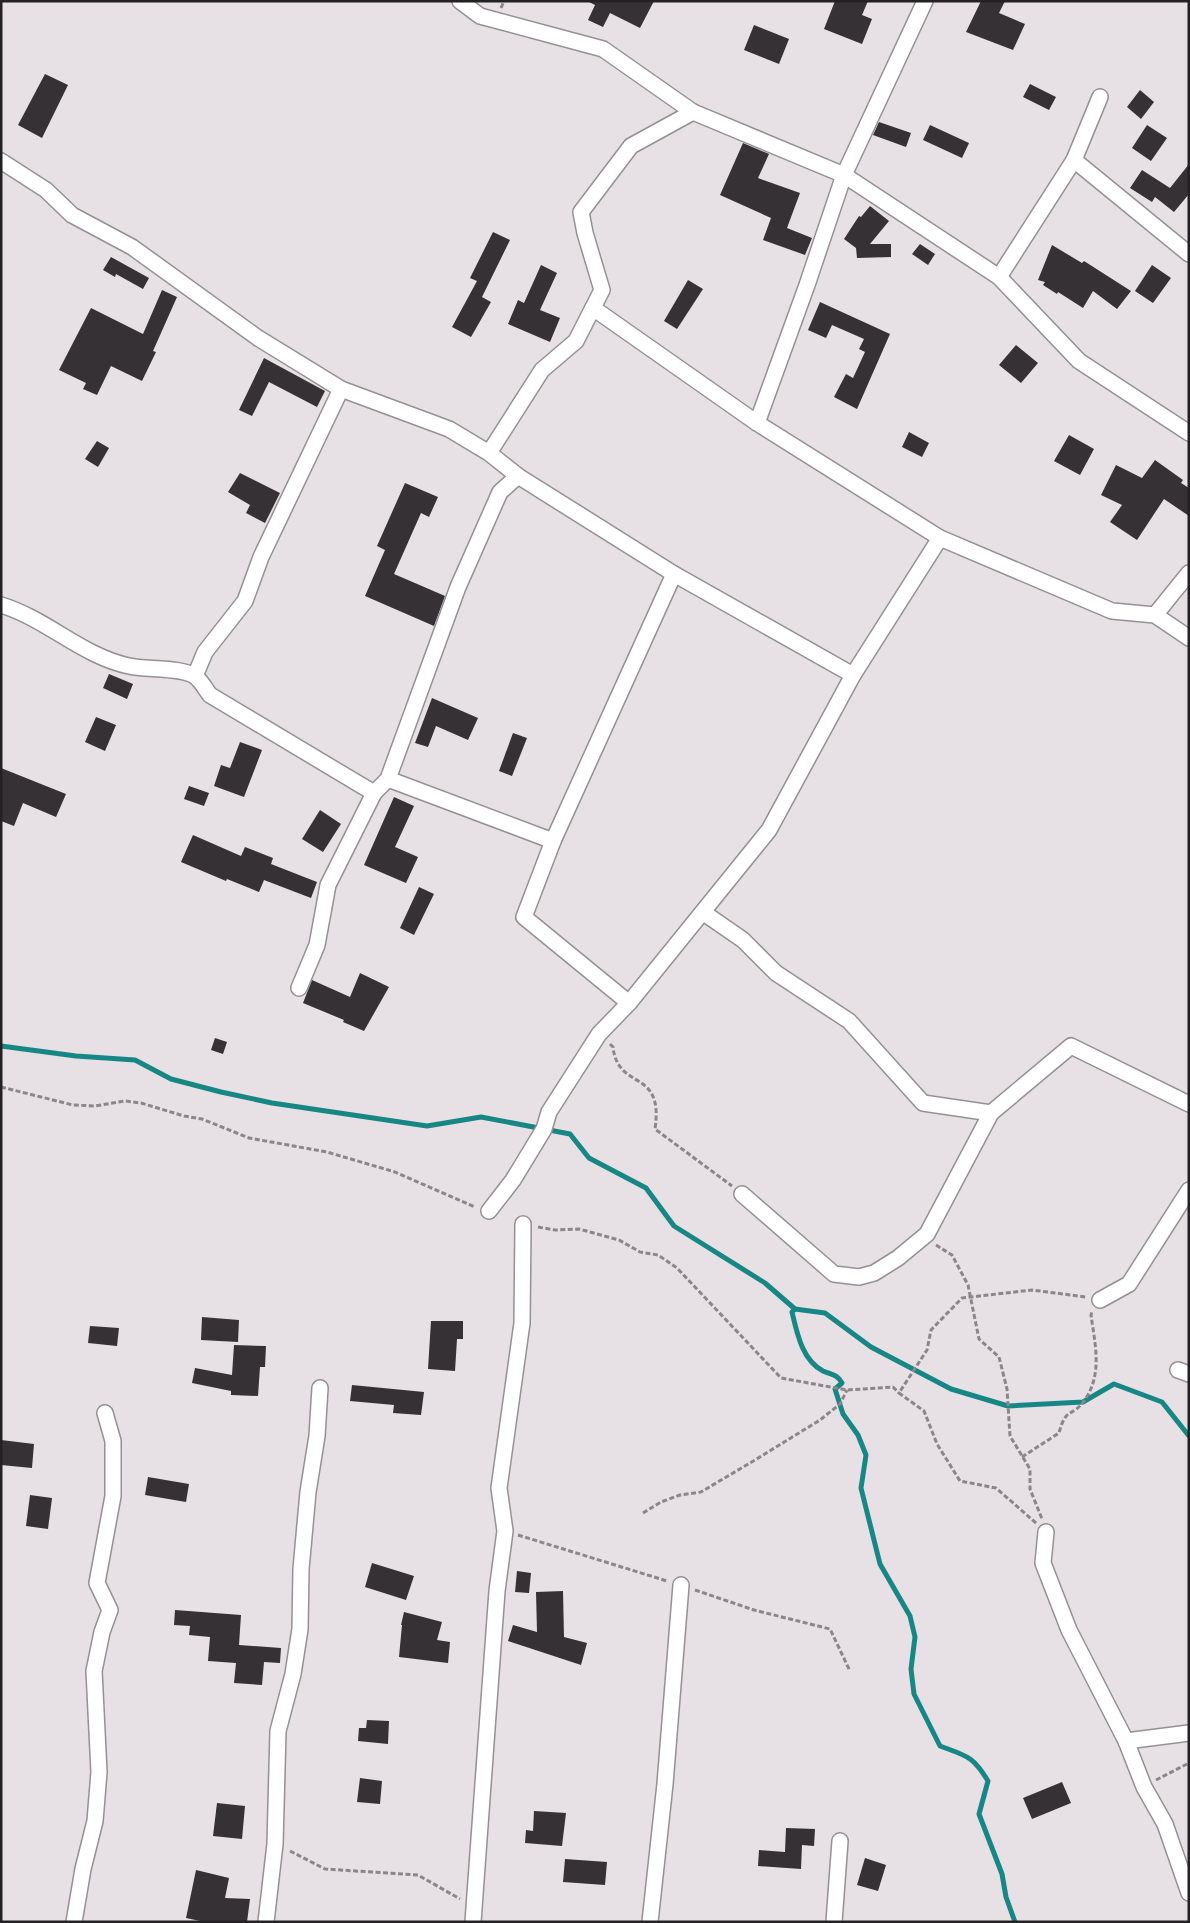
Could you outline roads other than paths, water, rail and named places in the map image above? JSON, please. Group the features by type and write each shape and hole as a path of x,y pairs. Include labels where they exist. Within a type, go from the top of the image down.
{"street":[{"path":"460,1 480,16 602,49 693,112 844,175 999,277 1079,361 1189,433"},
{"path":"756,423 807,285 844,175 925,1"},
{"path":"999,277 1074,160 1100,97"},
{"path":"489,454 542,370 576,341 602,290 585,233 581,212 631,146 693,112"},
{"path":"1074,160 1189,254"},
{"path":"1,161 46,190 72,215 132,247 258,338 341,389 449,429 489,454 518,476 674,574 853,674"},
{"path":"594,308 756,423 940,538 1112,611 1155,615 1189,638"},
{"path":"195,676 205,652 246,601 261,557 341,389"},
{"path":"299,988 317,945 328,885 374,793 388,779 458,586 500,492 518,476"},
{"path":"488,1211 513,1180 544,1129 549,1112 599,1034 629,1003 704,913 769,830 853,674 940,538"},
{"path":"1155,615 1189,573"},
{"path":"629,1003 524,917 553,841 674,574"},
{"path":"1,605 38,620 91,652 128,666 171,670 195,676 210,696 374,793"},
{"path":"388,779 553,841"},
{"path":"704,913 743,940 776,973 849,1021 923,1103 991,1114"},
{"path":"742,1194 834,1274 859,1277 874,1273 898,1258 926,1234 991,1114 1071,1046 1189,1104"},
{"path":"1100,1300 1129,1284 1189,1190"},
{"path":"473,1914 497,1591 505,1531 499,1488 522,1323 523,1224"},
{"path":"266,1922 275,1844 278,1731 293,1674 300,1629 301,1569 308,1492 317,1436 320,1388"},
{"path":"74,1922 83,1868 95,1821 98,1781 94,1671 102,1632 110,1610 98,1583 113,1496 113,1440 105,1413"},
{"path":"1046,1532 1043,1563 1069,1630 1126,1741 1144,1786 1165,1824 1189,1893"},
{"path":"650,1922 665,1784 681,1585"},
{"path":"1126,1741 1189,1733"},
{"path":"834,1922 840,1841"}],"waterway":[{"path":"1,1046 76,1056 135,1060 171,1079 272,1103 427,1126 481,1117 570,1134 589,1158 646,1188 674,1226 765,1283 795,1309 825,1313 871,1347 951,1389 1008,1406 1083,1402 1114,1384 1162,1402 1189,1436"},
{"path":"795,1309 792,1312 798,1337 805,1353 816,1366 836,1376 842,1383 835,1389 843,1414 858,1435 866,1455 861,1488 880,1564 910,1616 915,1637 911,1669 914,1694 940,1746 968,1758 978,1766 988,1781 979,1814 1002,1874 1006,1897 1015,1922"}]}
